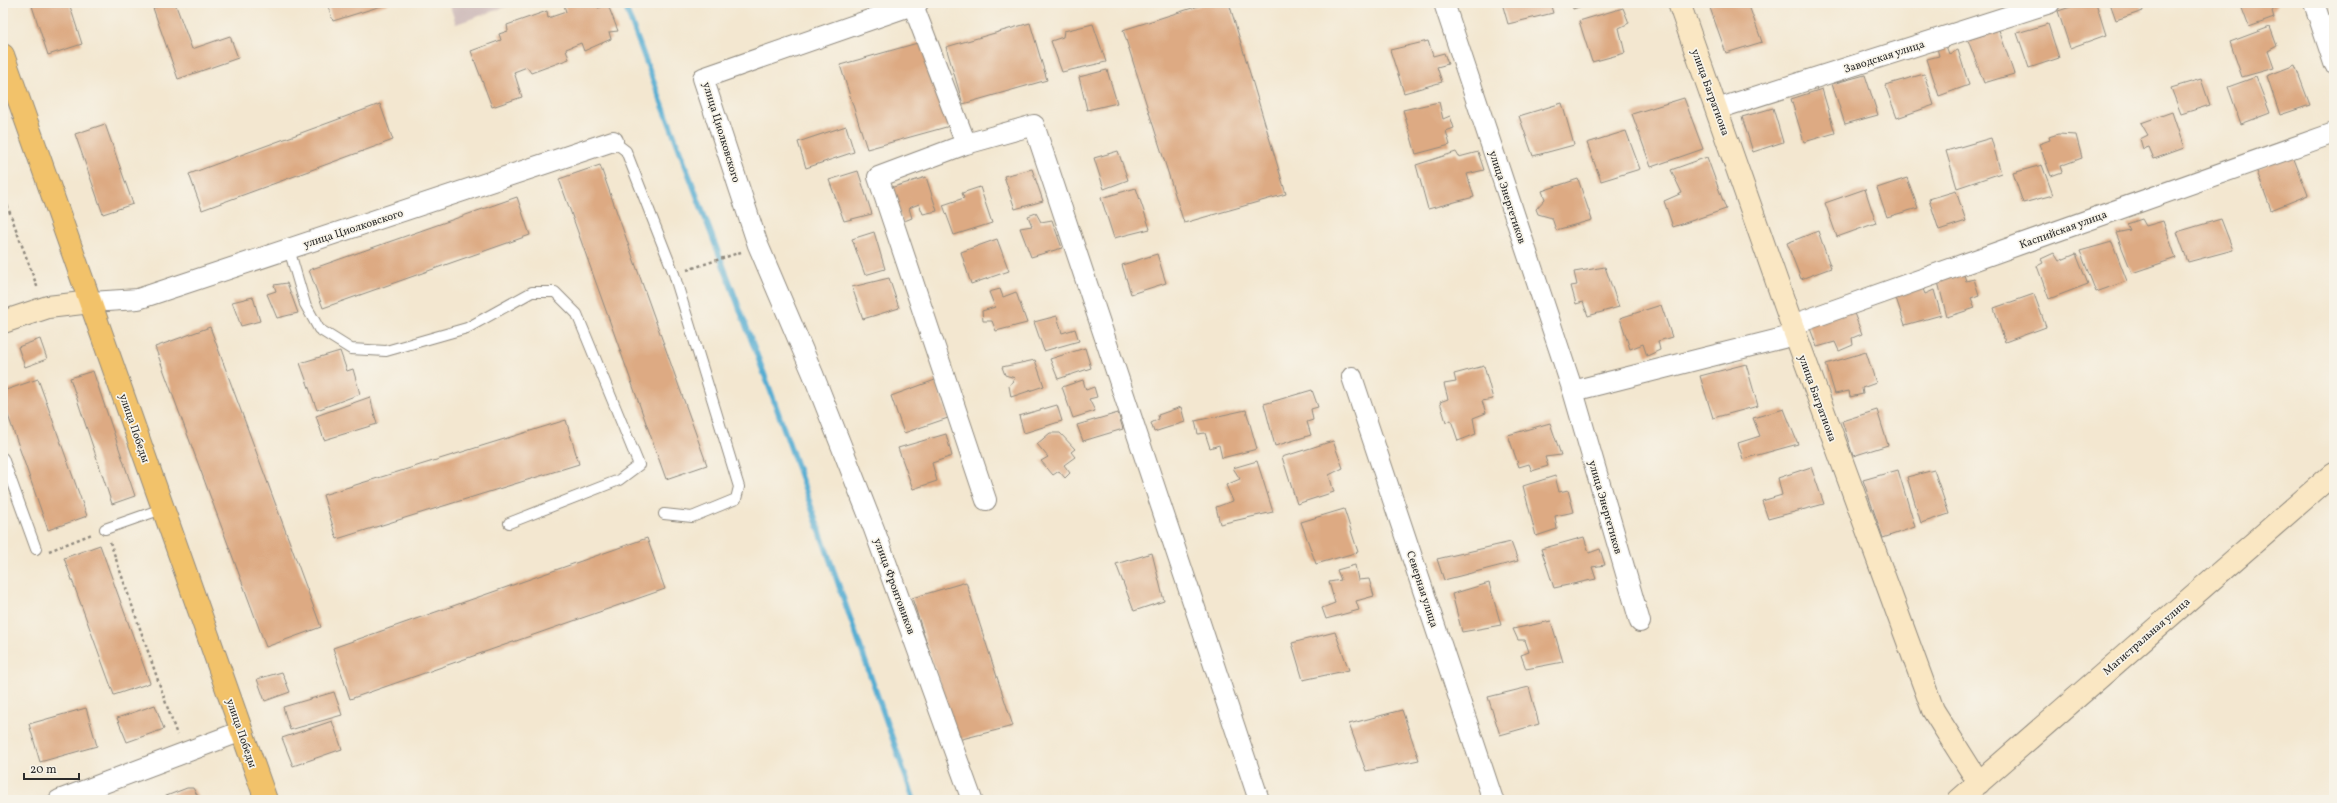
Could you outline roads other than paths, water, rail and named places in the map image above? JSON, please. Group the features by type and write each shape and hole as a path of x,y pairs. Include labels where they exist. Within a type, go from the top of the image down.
{"main road":[{"name":"улица Победы","path":"3,55 159,510 266,800"},
{"name":"улица Победы","path":"3,68 88,302 240,731 262,800"}],"street":[{"name":"улица Энергетиков","path":"1444,3 1573,391 1640,622"},
{"name":"улица Багратиона","path":"1679,3 1794,330 1933,710 1979,783"},
{"name":"Заводская улица","path":"1717,109 2050,3"},
{"path":"2314,3 2334,63"},
{"path":"916,4 966,144"},
{"name":"улица Циолковского","path":"813,374 758,245 703,78 916,4"},
{"path":"986,500 878,177 966,144 1034,125 1259,800"},
{"name":"Каспийская улица","path":"1794,330 2334,132"},
{"name":"улица Циолковского","path":"88,302 138,299 613,141"},
{"path":"3,322 48,307 88,302"},
{"path":"1573,391 1794,330"},
{"name":"улица Фронтовиков","path":"813,374 874,528 972,800"},
{"name":"Северная улица","path":"1352,377 1493,800"},
{"name":"Магистральная улица","path":"1959,800 2334,473"},
{"path":"59,800 240,731"}],"lane":[{"path":"613,141 626,150 674,274 739,487 736,499 692,517 664,514"},
{"path":"289,249 305,304 319,329 351,349 386,351 467,328 532,292 555,292 578,314 639,465 619,480 509,523"},
{"path":"3,458 36,549"},
{"path":"105,529 159,510"}],"waterway":[{"path":"624,3 771,392 914,800"}]}
